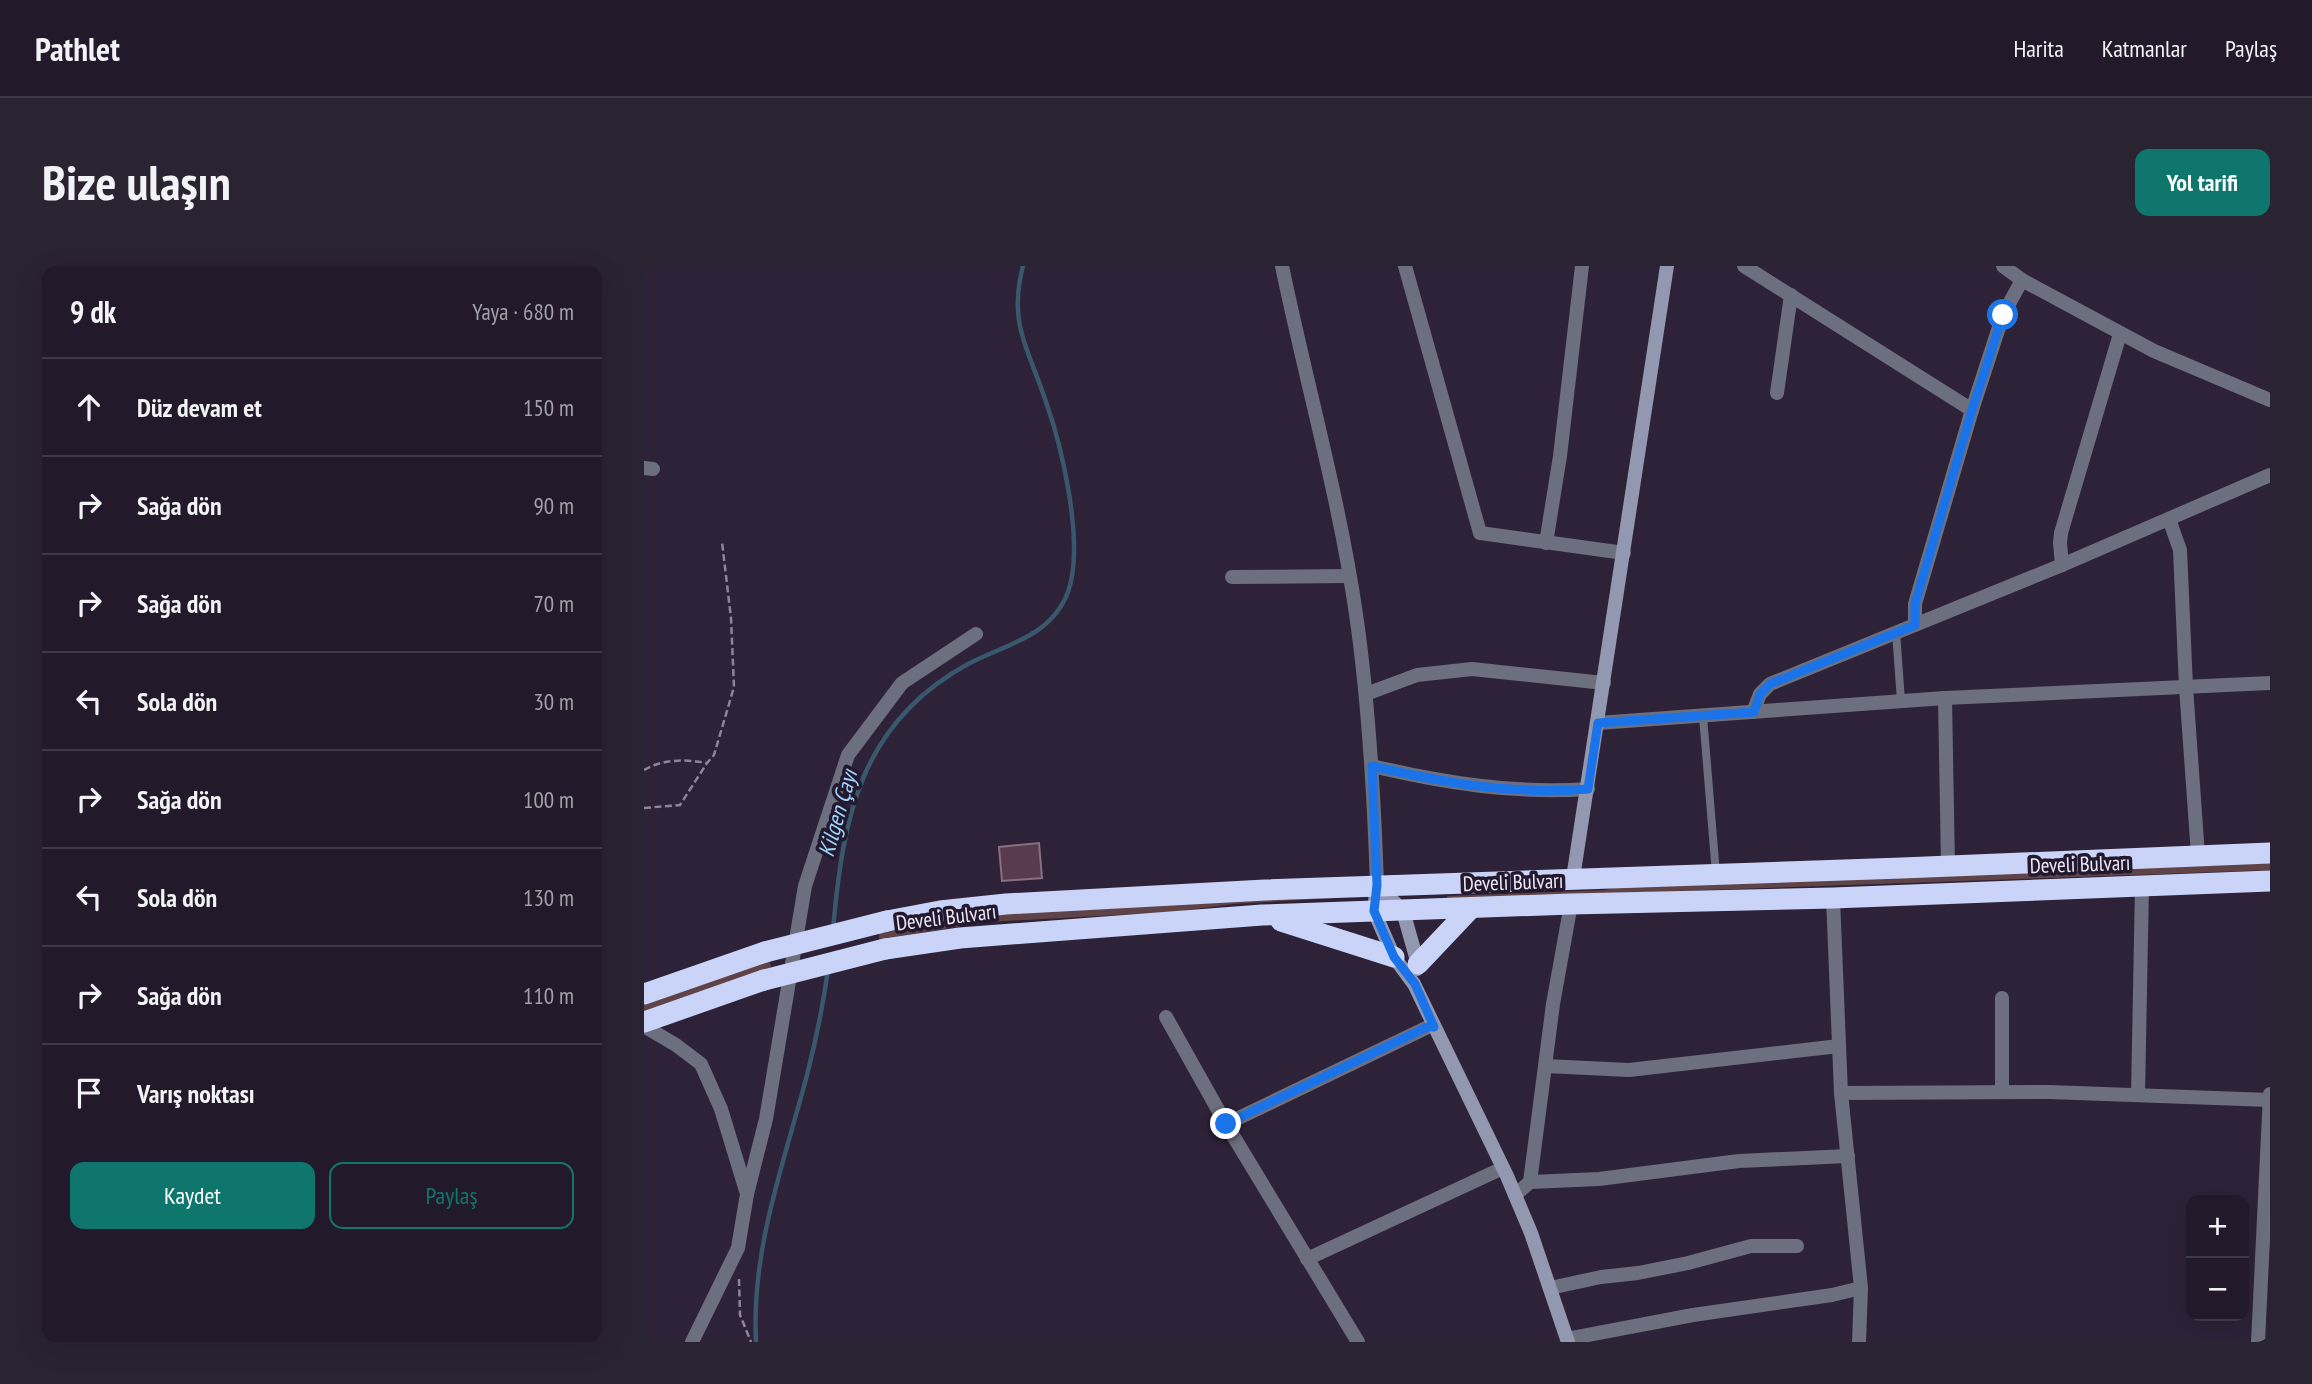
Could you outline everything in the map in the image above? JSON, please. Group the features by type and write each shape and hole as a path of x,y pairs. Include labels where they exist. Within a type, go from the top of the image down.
{"highway":[{"name":"Develi Bulvarı","path":"644,994 765,952 887,920 1006,904 1377,885 2270,853"},
{"name":"Develi Bulvarı","path":"644,1024 764,980 885,949 960,938 1262,915 1833,898 2270,881"},
{"path":"1416,974 1471,908"},
{"path":"1262,915 1394,957"}],"street":[{"path":"1282,266 1349,576 1366,694 1377,885 1374,911 1394,957 1416,974"},
{"path":"1405,266 1480,533 1623,553"},
{"path":"1546,543 1560,456 1582,266"},
{"path":"1573,878 1667,266"},
{"path":"1744,266 1972,410"},
{"path":"2003,266 2022,280 2120,334 2189,367 2270,400"},
{"path":"1915,625 1915,604 1972,410 2003,315 2022,280"},
{"path":"1777,393 1791,295"},
{"path":"2062,565 2061,533 2120,334"},
{"path":"1754,712 1760,694 1770,684 2062,565 2270,475"},
{"path":"2169,519 2180,550 2198,855"},
{"path":"1232,577 1349,576"},
{"path":"692,1342 738,1248 747,1194 766,1119 805,886 849,755 902,682 976,634"},
{"path":"1366,694 1417,675 1472,669 1604,683"},
{"path":"1598,723 1945,698 2270,683"},
{"path":"1945,698 1948,866"},
{"path":"1372,766 1470,787 1550,792 1588,789"},
{"path":"1377,885 1403,911 1416,974 1434,1027 1516,1195 1568,1341 1623,1327 1832,1295 1861,1288"},
{"path":"2138,1095 2142,886"},
{"path":"1833,898 1841,1093 1861,1288 1859,1342"},
{"path":"1516,1195 1530,1182 1571,904"},
{"path":"2001,998 2002,1092"},
{"path":"1166,1017 1226,1124 1358,1342"},
{"path":"644,1024 701,1064 721,1109 747,1194"},
{"path":"1226,1124 1427,1027 1434,1027"},
{"path":"1545,1066 1629,1070 1839,1046"},
{"path":"1841,1093 2002,1092 2270,1100"},
{"path":"2258,1342 2270,1094"},
{"path":"1530,1182 1599,1179 1739,1161 1847,1156"},
{"path":"1307,1259 1503,1168"},
{"path":"1550,1288 1688,1263 1751,1246 1797,1245"}],"lane":[{"path":"1896,632 1901,701"},
{"path":"1703,716 1716,874"}],"path":[{"path":"644,808 680,805 714,755 734,687 731,618 722,542"},
{"path":"644,770 674,760 707,763"},
{"path":"739,1275 740,1315 751,1342"}],"shaded area":[{"path":"2270,862 2270,870 1448,899 1447,896 1605,890 1616,887"},
{"path":"1351,897 1234,904 1172,912 988,922 879,939 879,932 967,917 1158,904"},
{"path":"769,959 771,967 644,1012 644,1005 661,997"}],"building":[{"path":"1039,843 1042,878 1002,881 999,847"}],"waterway":[{"name":"Kilgen Çayı","path":"833,930 843,849 852,812 864,777 880,744 903,715 932,688 968,664 1039,629 1051,619 1068,592 1073,572 1073,522 1052,419 1019,320 1019,286 1023,266"},
{"name":"Kilgen Çayı","path":"756,1342 756,1307 764,1240 810,1062 828,970"}],"route":[{"path":"1226,1124 1427,1027 1434,1027 1415,984 1394,957 1374,911 1377,885 1372,766 1470,787 1550,792 1588,789 1598,723 1754,712 1760,694 1770,684 1915,625 1915,604 2003,315"}]}
